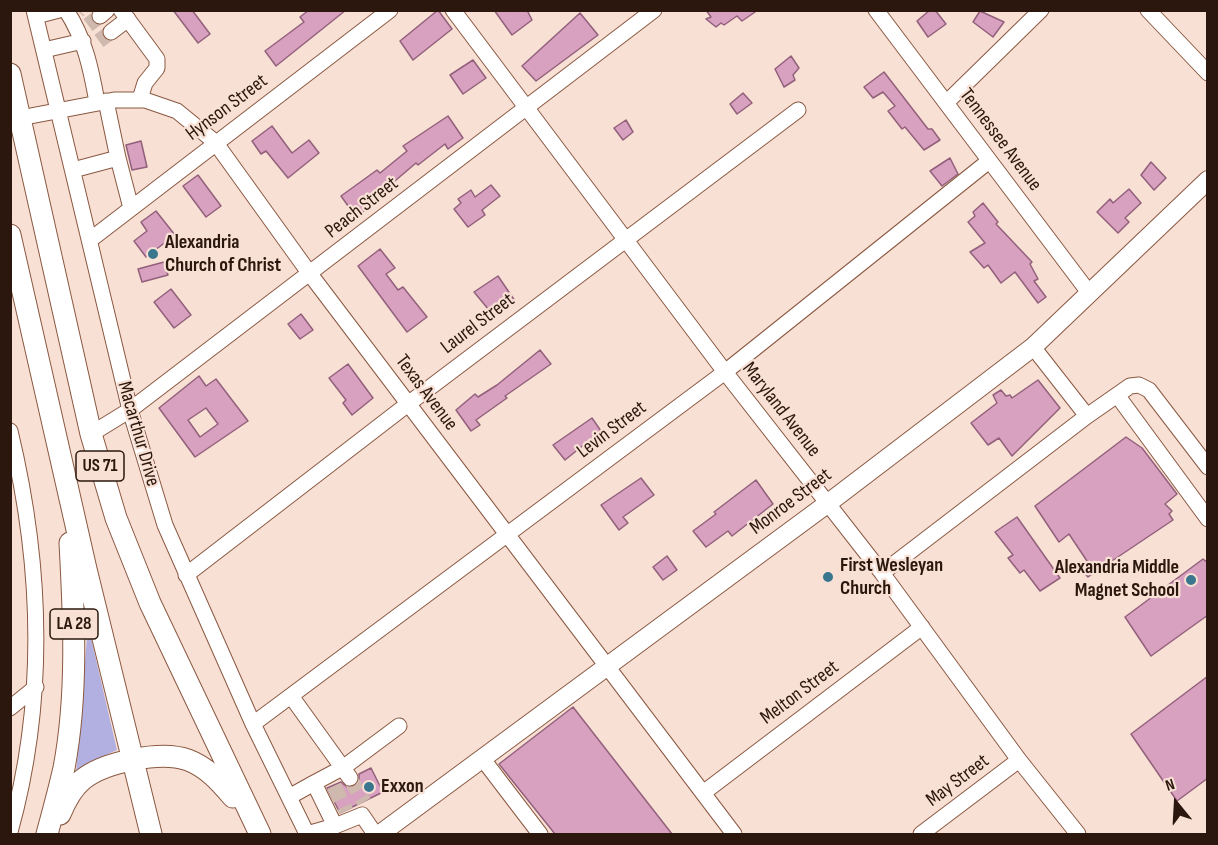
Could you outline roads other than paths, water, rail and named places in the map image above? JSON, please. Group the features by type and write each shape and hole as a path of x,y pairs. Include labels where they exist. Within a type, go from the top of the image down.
{"highway":[{"name":"US 71","path":"10,74 15,118 91,434 116,518 150,603 256,826"},
{"name":"US 71","path":"10,235 151,834"},
{"name":"LA 28","path":"49,834 64,767 70,716 74,627 70,540 51,412"},
{"path":"49,834 69,795 82,780 99,771 132,760 155,756 171,756 201,766 216,777 256,826"}],"main road":[{"name":"Monroe Street","path":"380,834 827,504 1033,347 1208,180"}],"street":[{"name":"Hynson Street","path":"90,240 390,10"},
{"name":"Maryland Avenue","path":"453,10 526,109 627,238 725,372 882,573 1019,760 1078,834"},
{"name":"Peach Street","path":"91,434 130,410 654,10"},
{"name":"Tennessee Avenue","path":"876,10 1090,294"},
{"path":"946,103 1041,10"},
{"path":"1148,10 1208,73"},
{"path":"35,13 68,12 94,31 102,102 131,208"},
{"name":"Macarthur Drive","path":"35,13 130,410 165,525 253,724 307,834"},
{"path":"44,50 94,31 124,15 157,59 157,68 145,83 140,99"},
{"name":"Texas Avenue","path":"15,118 102,102 140,99 159,103 177,111 215,142 310,274 506,536 734,834"},
{"name":"Laurel Street","path":"186,575 408,404 798,110"},
{"path":"74,170 118,159"},
{"name":"Levin Street","path":"253,724 725,372 989,161"},
{"path":"1033,347 1087,416"},
{"path":"882,573 1087,416 1130,386 1139,385 1149,390 1208,467"},
{"path":"1117,395 1208,519"},
{"path":"10,431 23,490 35,577 36,687 27,758 10,832"},
{"path":"10,500 23,490"},
{"name":"Melton Street","path":"703,793 922,627"},
{"path":"10,708 36,687"},
{"path":"291,696 347,772"},
{"path":"289,797 314,783 331,781 347,772 399,726"},
{"path":"482,758 540,834"},
{"name":"May Street","path":"921,834 1019,760"},
{"path":"314,783 335,826"},
{"path":"307,834 335,826 356,812 375,834"}],"tunnel":[{"path":"88,25 100,16"},
{"path":"99,41 111,32"},
{"path":"350,778 364,802"},
{"path":"334,786 346,811"}],"place":[{"name":"Alexandria Church of Christ","path":"153,254"},
{"name":"First Wesleyan Church","path":"828,577"},
{"name":"Alexandria Middle Magnet School","path":"1191,580"},
{"name":"Exxon","path":"369,787"}]}
